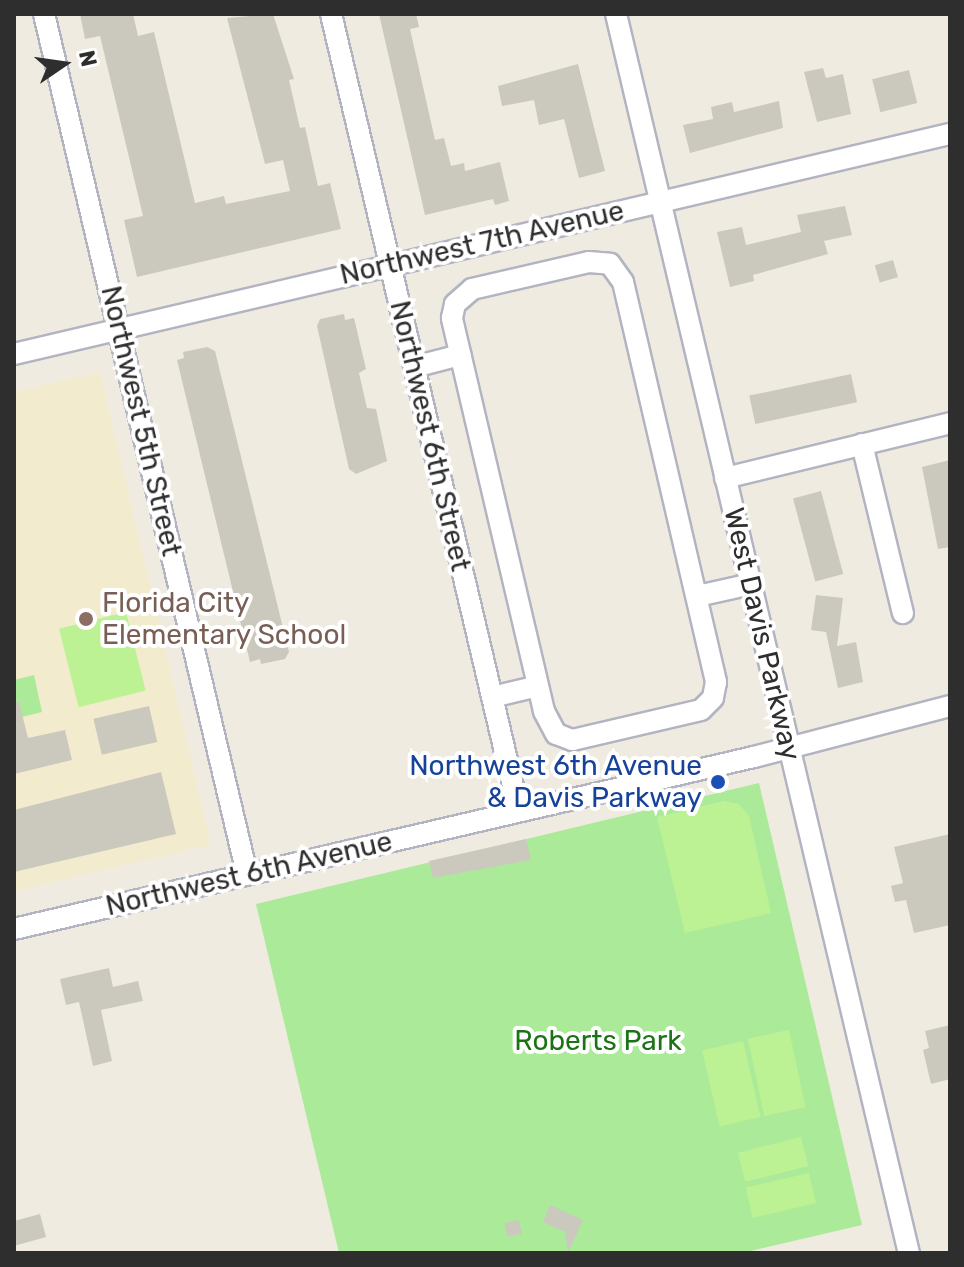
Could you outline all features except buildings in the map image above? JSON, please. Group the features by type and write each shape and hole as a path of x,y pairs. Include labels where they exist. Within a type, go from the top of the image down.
{"street":[{"name":"Northwest 5th Street","path":"44,14 247,874"},
{"name":"Northwest 6th Street","path":"331,14 519,811"},
{"name":"West Davis Parkway","path":"616,14 906,1252"},
{"name":"Northwest 7th Avenue","path":"14,354 950,134"},
{"path":"589,262 615,268 623,282 697,596 716,682 713,698 701,710 588,738 564,739 547,722 452,318 465,292 589,262"},
{"path":"414,367 460,355"},
{"path":"725,478 950,423"},
{"path":"862,444 903,613"},
{"path":"697,596 751,584"},
{"path":"492,697 538,686"},
{"name":"Northwest 6th Avenue","path":"14,929 790,747 950,706"}],"shaded area":[{"name":"Florida City Elementary School","path":"100,372 211,845 14,891 14,392"}],"green space":[{"path":"126,612 146,691 79,707 59,629"},
{"path":"34,675 42,712 14,719 14,680"},
{"name":"Roberts Park","path":"759,783 862,1225 742,1253 339,1253 256,904"},
{"path":"724,801 739,804 749,816 771,913 685,933 657,817"},
{"path":"789,1030 805,1107 764,1116 748,1039"},
{"path":"743,1041 761,1117 720,1126 702,1050"},
{"path":"801,1137 808,1166 745,1182 738,1153"},
{"path":"809,1173 816,1203 753,1218 746,1188"}],"place":[{"name":"Florida City Elementary School","path":"86,619"},
{"name":"Northwest 6th Avenue & Davis Parkway","path":"718,782"}]}
